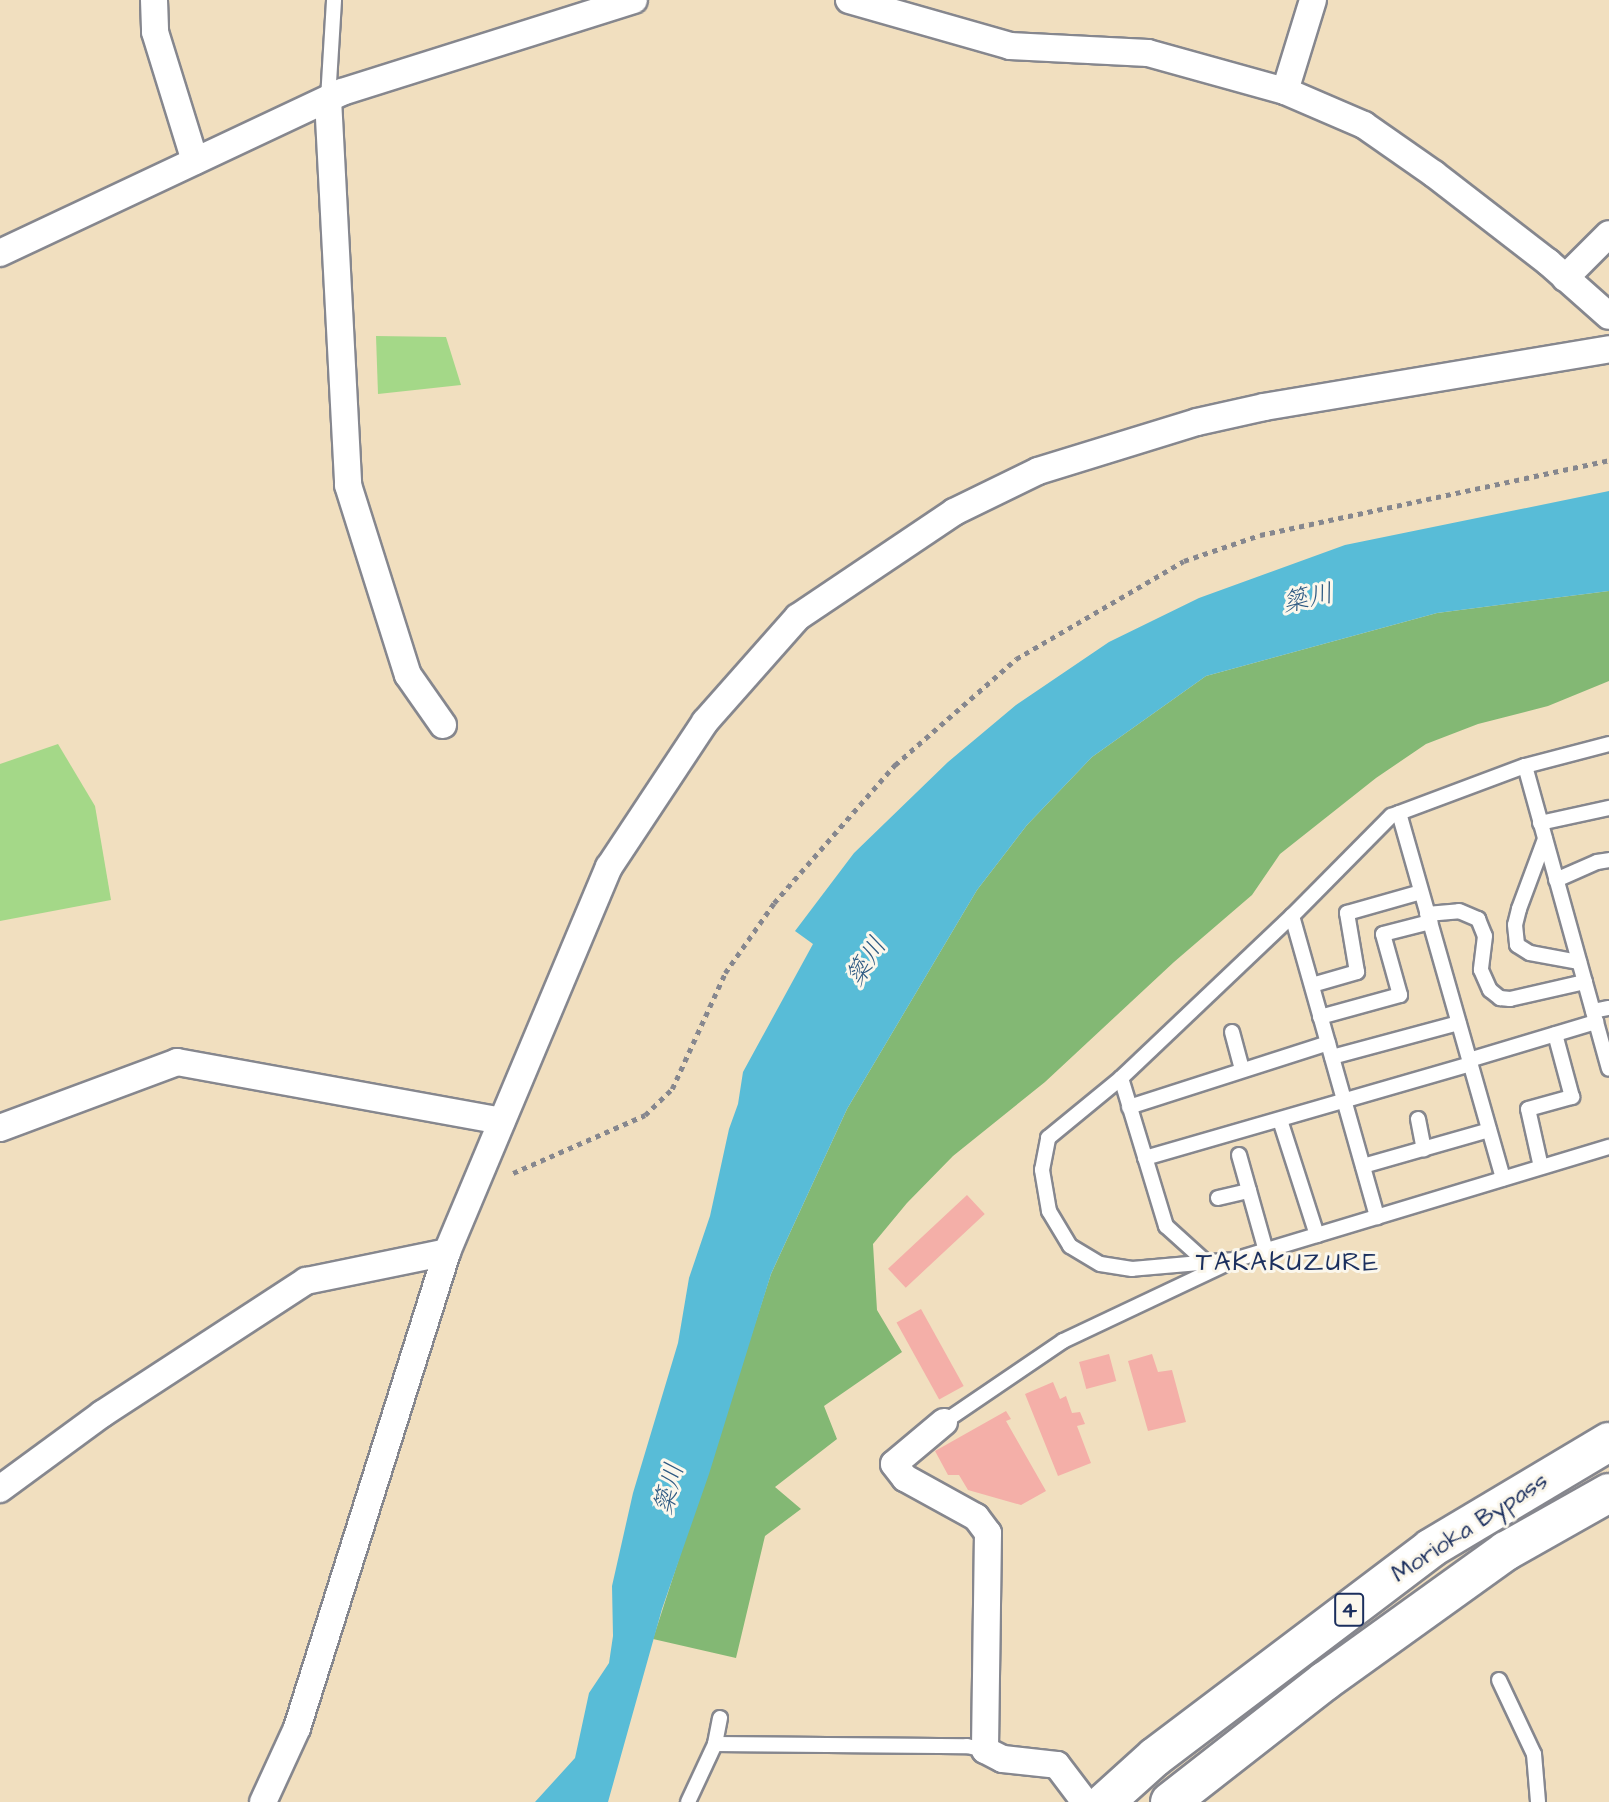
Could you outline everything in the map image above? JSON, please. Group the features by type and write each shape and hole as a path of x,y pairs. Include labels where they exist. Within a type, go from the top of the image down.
{"highway":[{"name":"Morioka Bypass","path":"1105,1802 1155,1756 1432,1548 1609,1442"},
{"name":"Morioka Bypass","path":"1180,1799 1325,1681 1506,1551 1609,1493"}],"street":[{"path":"154,0 155,32 195,161"},
{"path":"0,253 328,99 634,0"},
{"path":"849,0 876,4 1010,46 1149,53 1285,91 1364,125 1434,174 1609,316"},
{"path":"1285,91 1313,0"},
{"path":"328,99 348,485 408,675 443,724"},
{"path":"1565,278 1609,234"},
{"path":"263,1802 297,1728 447,1252 609,867 705,722 798,617 954,512 1038,471 1197,422 1264,407 1609,349"},
{"path":"0,1128 177,1062 502,1121"},
{"path":"0,1489 102,1414 306,1281 447,1252"},
{"path":"944,1422 894,1464 905,1478 976,1517 988,1533 985,1750 1003,1759 1057,1765 1085,1802"}],"lane":[{"path":"328,99 334,0"},
{"path":"1609,744 1525,766 1391,816 1292,916 1121,1078 1048,1138 1042,1170 1049,1211 1070,1246 1101,1264 1132,1269 1234,1260 1609,1147"},
{"path":"1525,766 1609,1069"},
{"path":"1540,823 1609,808"},
{"path":"1399,813 1503,1178"},
{"path":"1545,839 1518,909 1515,925 1517,945 1530,953 1579,962"},
{"path":"1556,880 1597,862 1609,860"},
{"path":"1312,985 1357,972 1348,912 1421,892"},
{"path":"1320,1017 1399,995 1383,934 1459,911 1478,919 1485,936 1481,970 1490,990 1500,998 1510,999 1585,982"},
{"path":"1292,916 1377,1217"},
{"path":"1145,1158 1345,1102 1470,1062 1555,1034 1609,1008"},
{"path":"1129,1107 1242,1070 1459,1023"},
{"path":"1232,1032 1242,1070"},
{"path":"1541,1167 1528,1109 1572,1097 1555,1034"},
{"path":"1121,1078 1166,1226 1207,1263"},
{"path":"1418,1119 1424,1149"},
{"path":"1280,1120 1317,1236"},
{"path":"1363,1166 1489,1130"},
{"path":"1239,1155 1266,1251"},
{"path":"1218,1198 1249,1191"},
{"path":"944,1422 1063,1341 1234,1260"},
{"path":"1499,1680 1534,1754 1538,1802"},
{"path":"688,1802 715,1744 720,1718"},
{"path":"715,1744 967,1746 985,1750"}],"path":[{"path":"474,1189 645,1115 672,1089 725,973 774,903 895,765 1016,659 1184,561 1247,540 1609,460"}],"green space":[{"path":"376,336 446,337 461,385 378,394"},
{"path":"1609,591 1609,681 1548,706 1478,724 1426,744 1376,778 1280,854 1252,895 1174,962 1045,1082 953,1156 907,1203 873,1244 877,1310 902,1352 824,1406 837,1439 775,1487 801,1509 765,1536 736,1658 653,1639 771,1274 847,1109 977,890 1027,825 1092,757 1206,676 1437,613"},
{"path":"58,744 95,806 111,900 0,921 0,764"}],"water":[{"name":"簗川","path":"1609,491 1609,591 1437,613 1206,676 1092,757 1027,825 977,890 847,1109 771,1274 709,1474 662,1609 608,1802 535,1802 575,1758 589,1693 609,1663 613,1636 612,1586 633,1493 678,1343 689,1278 710,1216 729,1129 738,1104 743,1072 813,944 795,931 854,853 948,762 1016,705 1109,642 1199,598 1345,545"}],"building":[{"path":"967,1195 985,1214 906,1288 888,1269"},
{"path":"921,1309 964,1386 939,1400 897,1323"},
{"path":"1109,1354 1116,1381 1086,1389 1079,1362"},
{"path":"1152,1354 1158,1372 1172,1370 1186,1422 1148,1431 1128,1361"},
{"path":"1053,1382 1060,1399 1066,1396 1072,1413 1080,1412 1085,1424 1077,1426 1091,1463 1058,1476 1025,1394"},
{"path":"1006,1411 1011,1419 1006,1421 1046,1491 1021,1505 968,1490 959,1475 948,1475 935,1451"}],"district":[{"name":"TAKAKUZURE","path":"1288,1263"}]}
